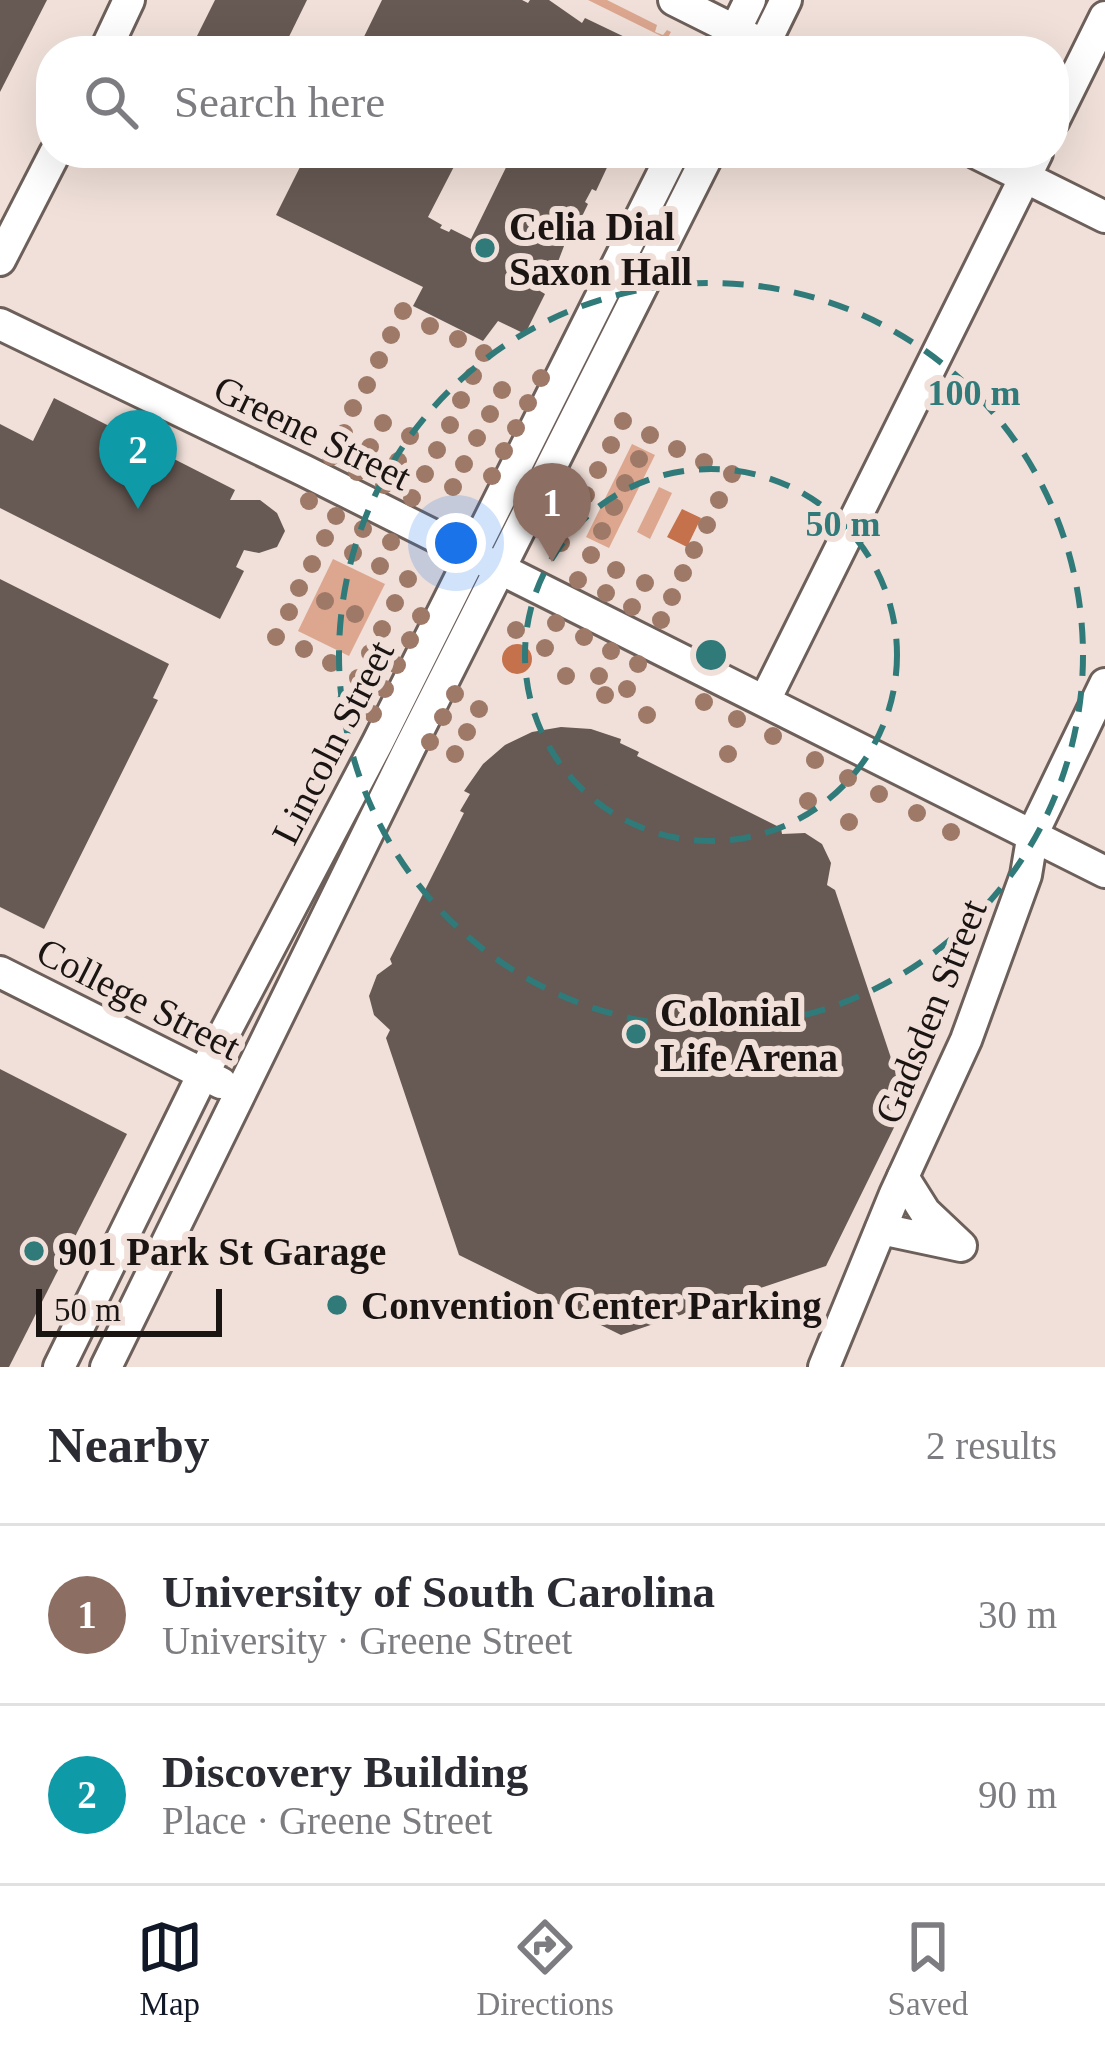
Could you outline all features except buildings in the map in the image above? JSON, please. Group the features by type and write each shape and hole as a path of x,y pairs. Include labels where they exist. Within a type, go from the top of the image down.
{"street":[{"path":"112,36 129,0"},
{"path":"674,0 723,36"},
{"path":"732,36 750,0"},
{"path":"772,36 786,0"},
{"path":"1069,89 1105,17"},
{"path":"0,260 48,168"},
{"name":"Lincoln Street","path":"59,1367 203,1074 378,742 665,168"},
{"name":"Lincoln Street","path":"106,1367 701,168"},
{"path":"765,700 1030,168"},
{"path":"1034,168 1105,217"},
{"name":"Greene Street","path":"0,324 472,554 1105,872"},
{"name":"Gadsden Street","path":"824,1367 966,1040 1026,875 1033,833 1105,684"},
{"name":"College Street","path":"0,973 242,1094"},
{"path":"881,1229 961,1246 925,1211 903,1177"}],"shaded area":[{"path":"588,0 607,0 657,25 655,32 671,32 661,36"},
{"path":"632,444 655,455 609,548 586,537"},
{"path":"659,487 672,493 650,539 637,532"},
{"path":"682,509 701,518 687,547 667,537"},
{"path":"333,559 385,584 349,656 298,631"},
{"path":"517,644 528,648 532,659 528,670 517,674 506,670 502,659 506,648"}],"place":[{"name":"Celia Dial Saxon Hall","path":"485,248"},
{"name":"Discovery Building","path":"138,509"},
{"name":"University of South Carolina","path":"552,562"},
{"name":"Colonial Life Arena","path":"636,1034"},
{"name":"901 Park St Garage","path":"34,1251"},
{"name":"Convention Center Parking","path":"337,1305"}]}
